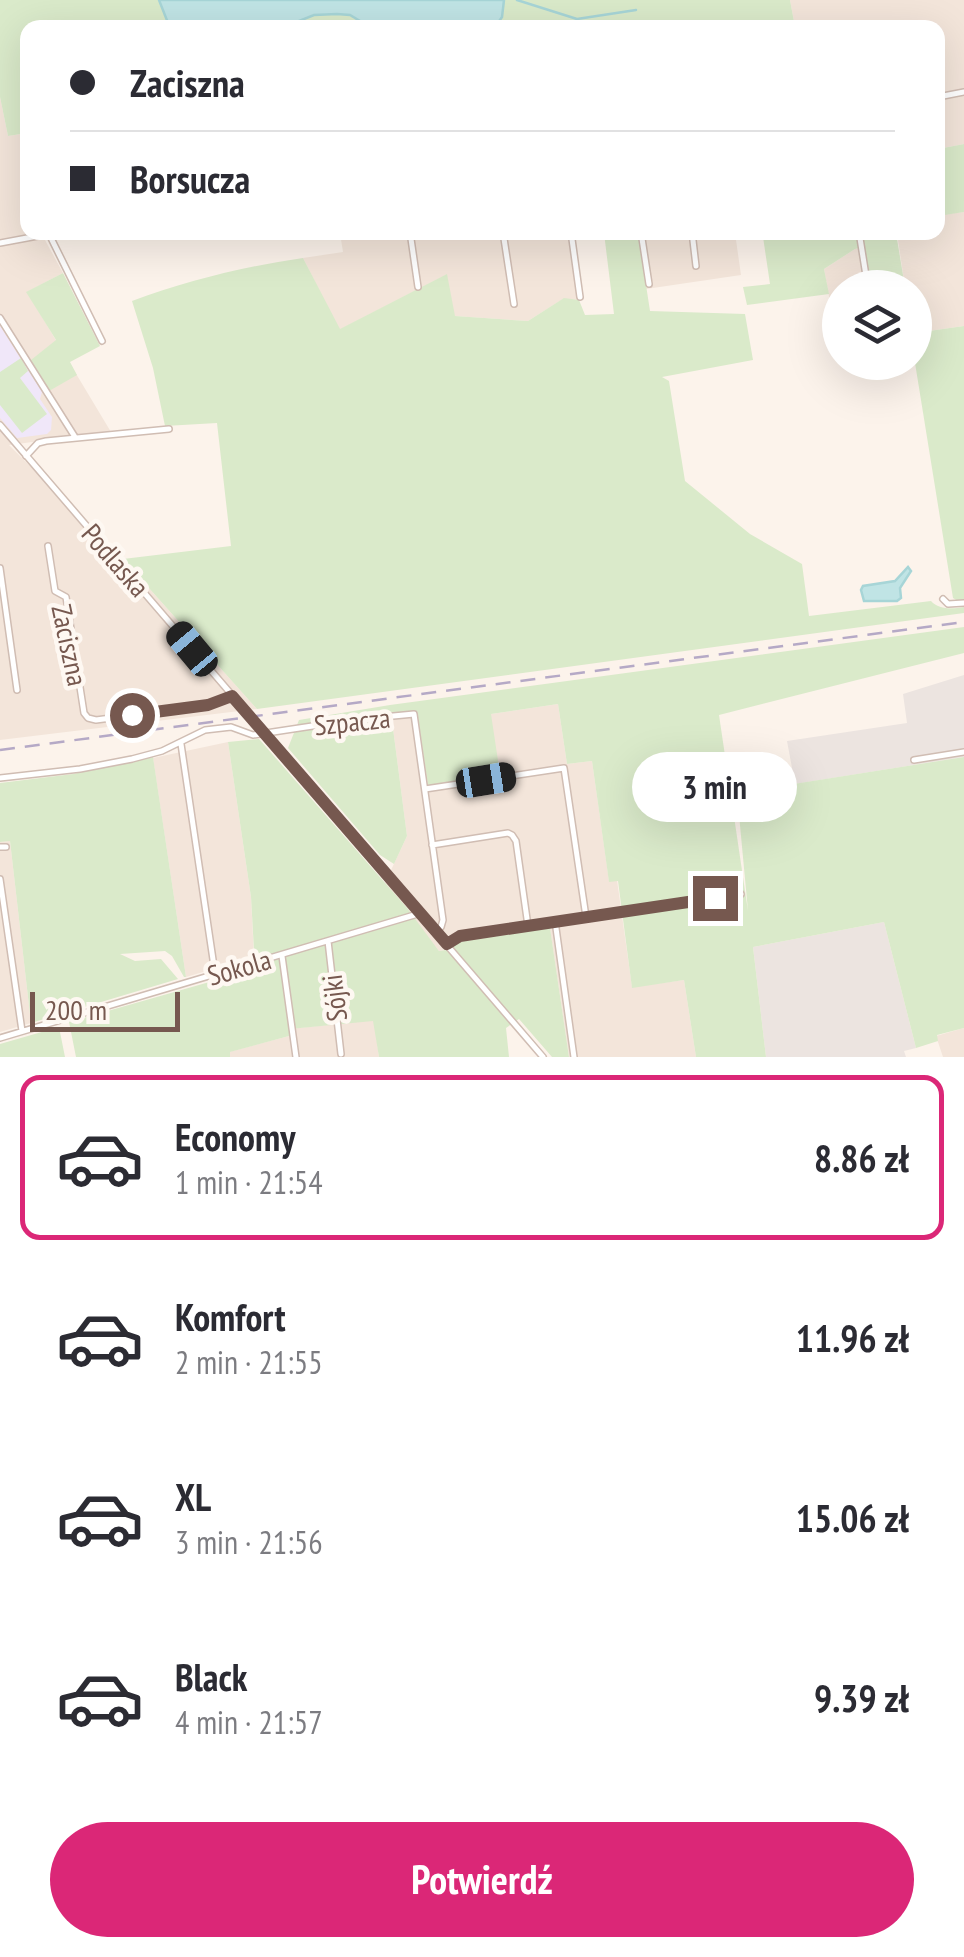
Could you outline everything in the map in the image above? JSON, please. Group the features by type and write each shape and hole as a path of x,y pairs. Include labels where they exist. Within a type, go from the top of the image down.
{"street":[{"path":"51,240 102,342"},
{"path":"411,240 418,287"},
{"path":"504,240 514,304"},
{"path":"571,240 580,296"},
{"path":"643,240 650,284"},
{"path":"693,240 696,266"},
{"path":"860,240 865,270"},
{"path":"0,318 75,437"},
{"name":"Podlaska","path":"0,425 543,1057"},
{"path":"26,456 38,443 168,430"},
{"name":"Zaciszna","path":"48,546 56,591 66,596 84,713 88,718 208,705 232,696"},
{"path":"0,568 18,690"},
{"path":"943,599 948,604 964,603"},
{"name":"Szpacza","path":"0,778 97,766 162,751 204,730 231,727 253,735 414,714 425,788"},
{"path":"181,743 215,974"},
{"path":"914,760 964,752"},
{"path":"437,931 443,920 425,788 564,768 586,917"},
{"path":"432,844 512,835 528,926"},
{"path":"0,879 22,1031"},
{"path":"447,944 460,936 741,894"},
{"name":"Sokola","path":"0,1038 420,913"},
{"path":"555,922 574,1057"},
{"name":"Sójki","path":"328,941 341,1054"},
{"path":"282,955 296,1057"}],"shaded area":[{"path":"790,0 964,0 964,144 945,148 945,20 794,20"},
{"path":"0,97 8,136 20,134 20,240 45,240 63,273 27,292 111,432 9,445 123,559 257,709 0,740"},
{"path":"964,212 964,326 932,331 932,270 902,270 898,240 945,240 945,214"},
{"path":"341,240 570,240 579,300 563,299 528,321 454,316 446,275 339,330 303,258 343,252"},
{"path":"639,240 736,240 741,275 646,289"},
{"path":"864,247 867,270 824,270 824,269"},
{"path":"0,326 42,392 40,399 52,417 47,434 17,438 0,418"},
{"path":"964,675 964,757 795,784 787,741 907,723 903,694"},
{"path":"558,704 567,764 592,761 609,881 617,880 632,987 684,980 696,1057 569,1057 550,929 459,942 439,951 385,883 407,836 391,713 417,710 428,784 491,714"},
{"path":"228,742 251,897 254,957 186,977 153,758"},
{"path":"10,841 31,1023 0,1032 0,842"},
{"path":"884,922 916,1048 904,1051 906,1057 766,1057 753,947"},
{"path":"374,1020 379,1057 230,1057 229,1052 289,1036 289,1029"},
{"path":"964,1028 964,1057 943,1057 936,1036"}],"green space":[{"path":"0,0 221,0 238,20 20,20 20,134 8,136 0,97"},
{"path":"405,0 415,20 244,20 240,6"},
{"path":"453,0 790,0 794,20 430,20"},
{"path":"964,144 964,212 945,215 945,148"},
{"path":"605,240 639,240 650,311 745,314 753,360 662,377 669,381 685,481 750,534 802,564 809,616 931,601 942,607 964,607 964,613 257,709 123,559 231,546 217,423 165,426 153,368 132,301 216,275 303,258 340,329 447,274 455,316 528,321 564,298 579,300 585,315 614,314"},
{"path":"763,240 897,240 902,270 867,270 863,247 855,249 822,270 822,295 747,305 743,287 770,284"},
{"path":"63,273 100,346 70,362 77,375 49,391 31,360 56,340 26,292"},
{"path":"964,326 964,600 958,601 953,598 918,380 932,380 932,331"},
{"path":"21,358 28,371 20,378 47,414 22,433 0,405 0,372"},
{"path":"964,627 964,653 719,715 748,911 737,793 964,757 964,1028 937,1035 938,1041 916,1048 884,922 753,947 766,1057 696,1057 684,980 632,988 618,881 609,882 592,761 567,764 558,704 491,714 500,774 428,785 417,711 391,713 407,836 394,864 380,855 288,748 299,720"},
{"path":"259,739 407,908 439,951 459,942 550,928 569,1057 552,1057 519,1019 506,1028 509,1057 379,1057 373,1021 290,1029 289,1036 230,1052 230,1057 76,1057 69,1022 255,969 251,897 228,742"},
{"path":"153,757 186,977 165,951 120,954 135,961 161,959 178,979 31,1023 10,841 0,842 0,783 73,774"},
{"path":"59,1027 65,1057 0,1057 0,1044"}],"water":[{"path":"159,0 504,0 500,20 358,20 337,14 302,20 167,20"},
{"path":"908,567 911,571 900,588 901,598 864,601 863,586 895,581"}],"waterway":[{"path":"517,0 577,19 636,10"}],"railway":[{"path":"0,750 964,622"}],"route":[{"path":"132,715 208,705 232,696 447,944 460,936 715,898"}]}
